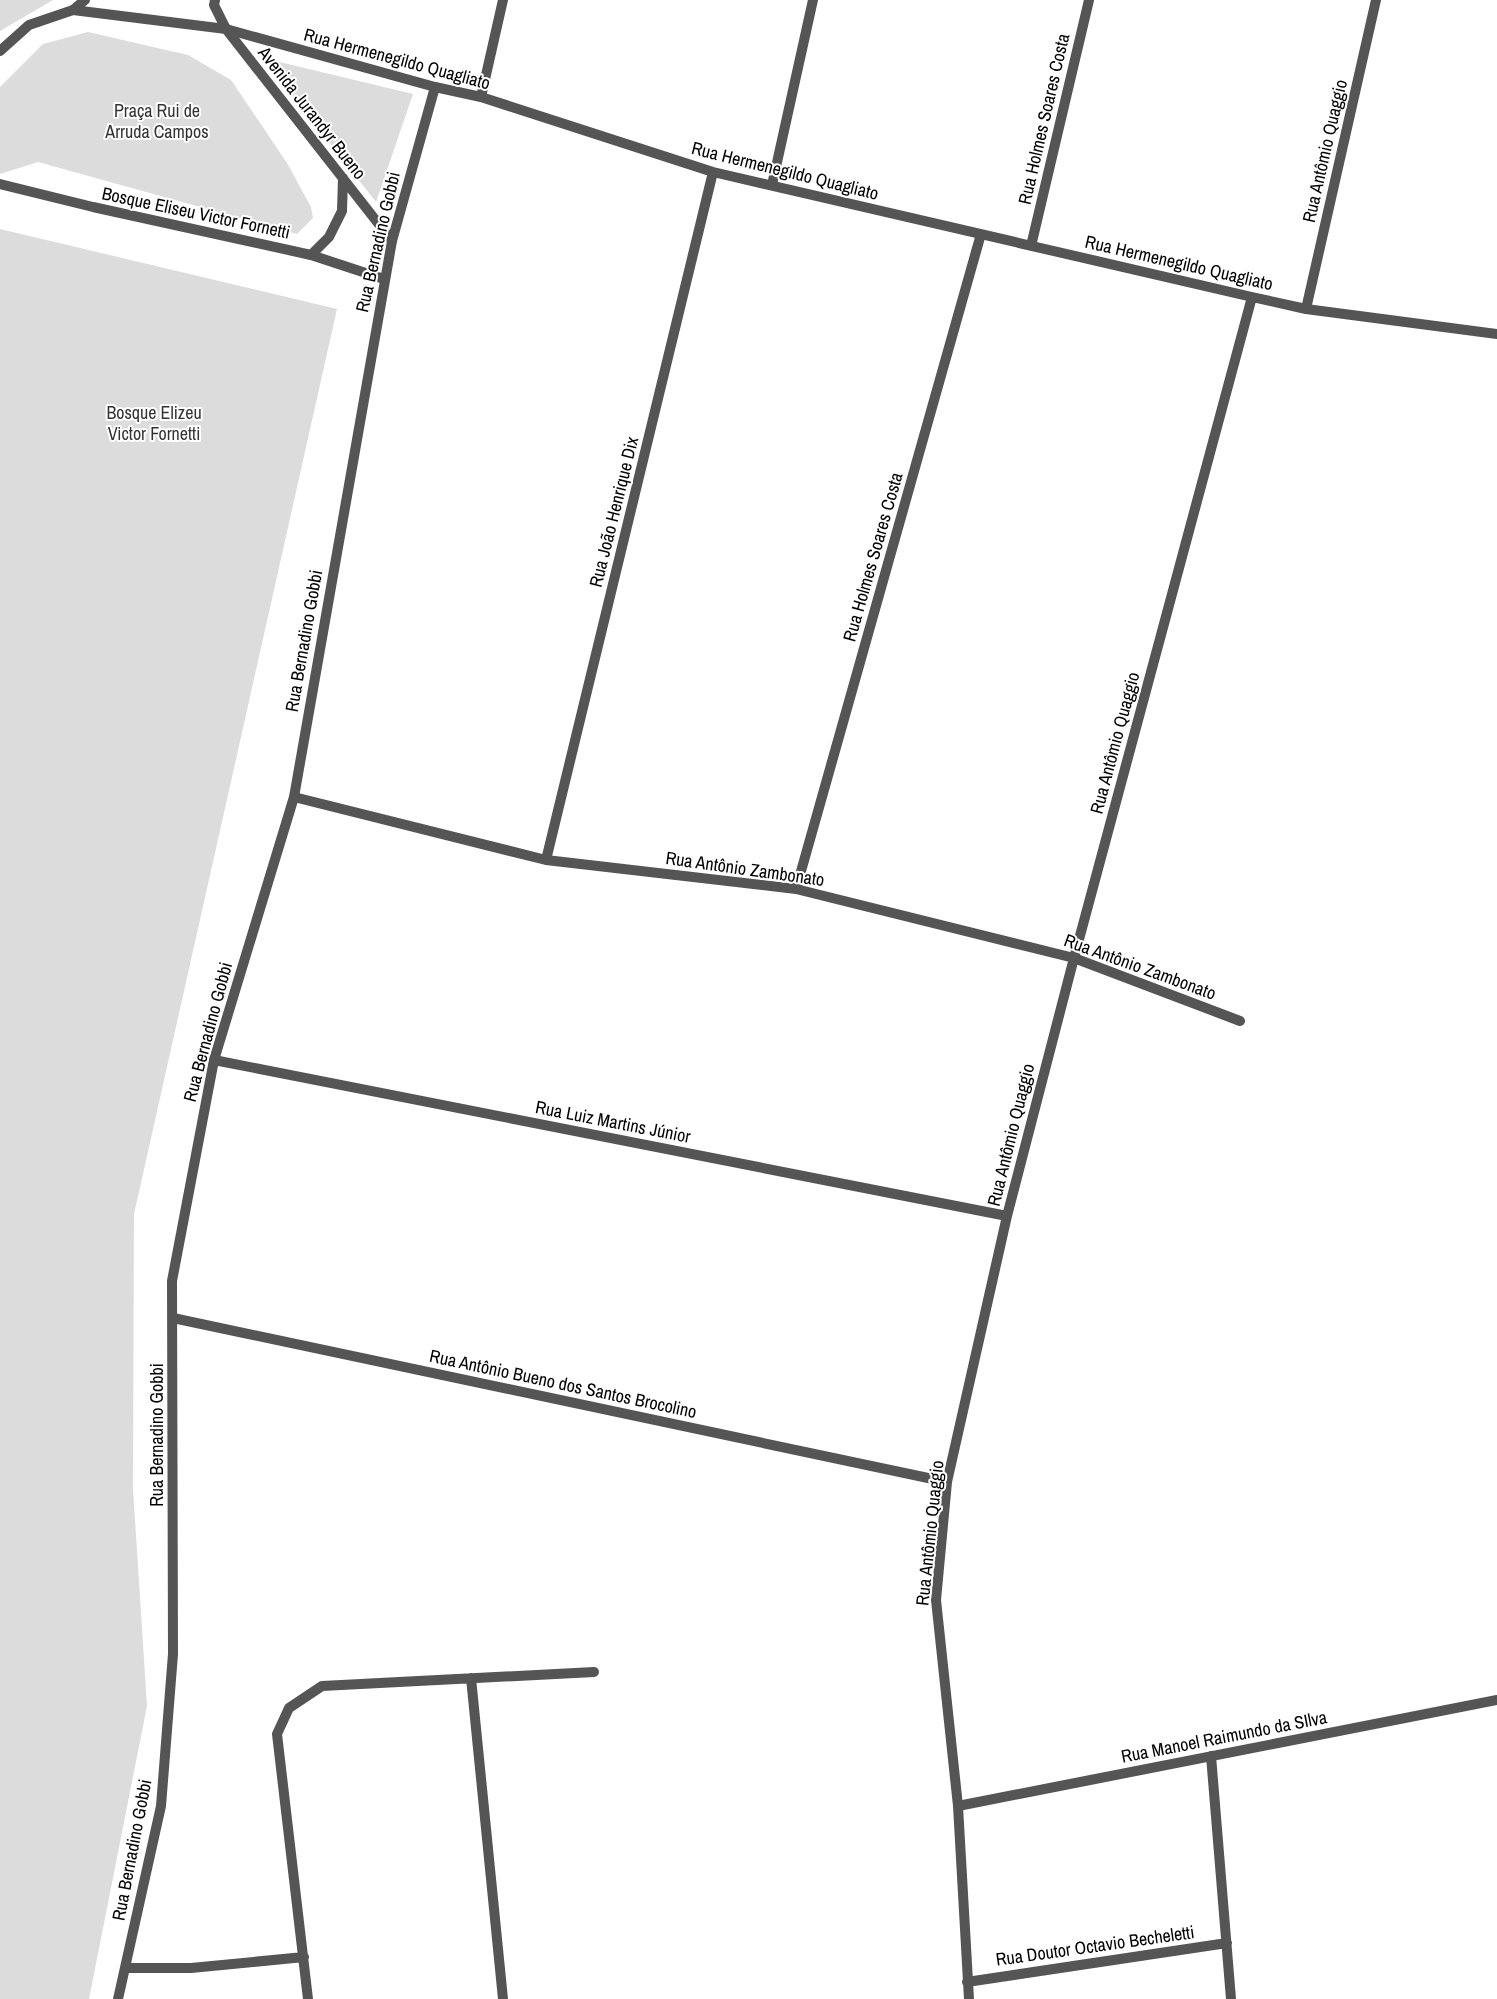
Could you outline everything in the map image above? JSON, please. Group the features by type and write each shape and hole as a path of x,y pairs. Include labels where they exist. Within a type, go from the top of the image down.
{"street":[{"path":"0,50 29,25 73,10 85,0"},
{"name":"Avenida Jurandyr Bueno","path":"215,0 214,5 226,29 392,241"},
{"path":"481,97 503,0"},
{"path":"772,186 813,0"},
{"name":"Rua Holmes Soares Costa","path":"1031,246 1089,0"},
{"name":"Rua Antômio Quaggio","path":"1306,309 1376,0"},
{"name":"Rua Hermenegildo Quagliato","path":"73,10 226,29 435,87 481,97 713,172 1252,297 1306,309 1497,334"},
{"name":"Rua Bernadino Gobbi","path":"118,1999 161,1806 173,1654 172,1281 214,1060 294,797 384,279 392,241 435,87"},
{"name":"Rua João Henrique Dix","path":"546,860 713,172"},
{"path":"311,255 329,237 342,211 343,178"},
{"name":"Bosque Eliseu Victor Fornetti","path":"0,184 93,207 311,255 384,279"},
{"name":"Rua Holmes Soares Costa","path":"796,889 981,234"},
{"name":"Rua Antômio Quaggio","path":"969,1999 958,1806 936,1600 947,1482 1007,1216 1074,958 1252,297"},
{"name":"Rua Antônio Zambonato","path":"294,797 546,860 796,889 1074,958 1240,1021"},
{"name":"Rua Luiz Martins Júnior","path":"214,1060 1007,1216"},
{"name":"Rua Antônio Bueno dos Santos Brocolino","path":"173,1318 947,1482"},
{"path":"308,1999 278,1734 289,1708 322,1686 594,1672"},
{"path":"471,1678 503,1999"},
{"name":"Rua Manoel Raimundo da SIlva","path":"958,1806 1497,1700"},
{"path":"1211,1756 1232,1999"},
{"name":"Rua Doutor Octavio Becheletti","path":"968,1982 1227,1943"},
{"path":"126,1968 191,1968 304,1957"}],"green space":[{"path":"0,0 53,0 0,31"},
{"name":"Praça Rui de Arruda Campos","path":"88,32 188,55 231,80 287,163 311,207 313,218 297,234 38,162 0,174 0,87 43,44"},
{"path":"263,58 413,94 376,202"},
{"name":"Bosque Elizeu Victor Fornetti","path":"0,229 337,309 134,1214 133,1489 147,1706 89,1999 0,1999"}]}
